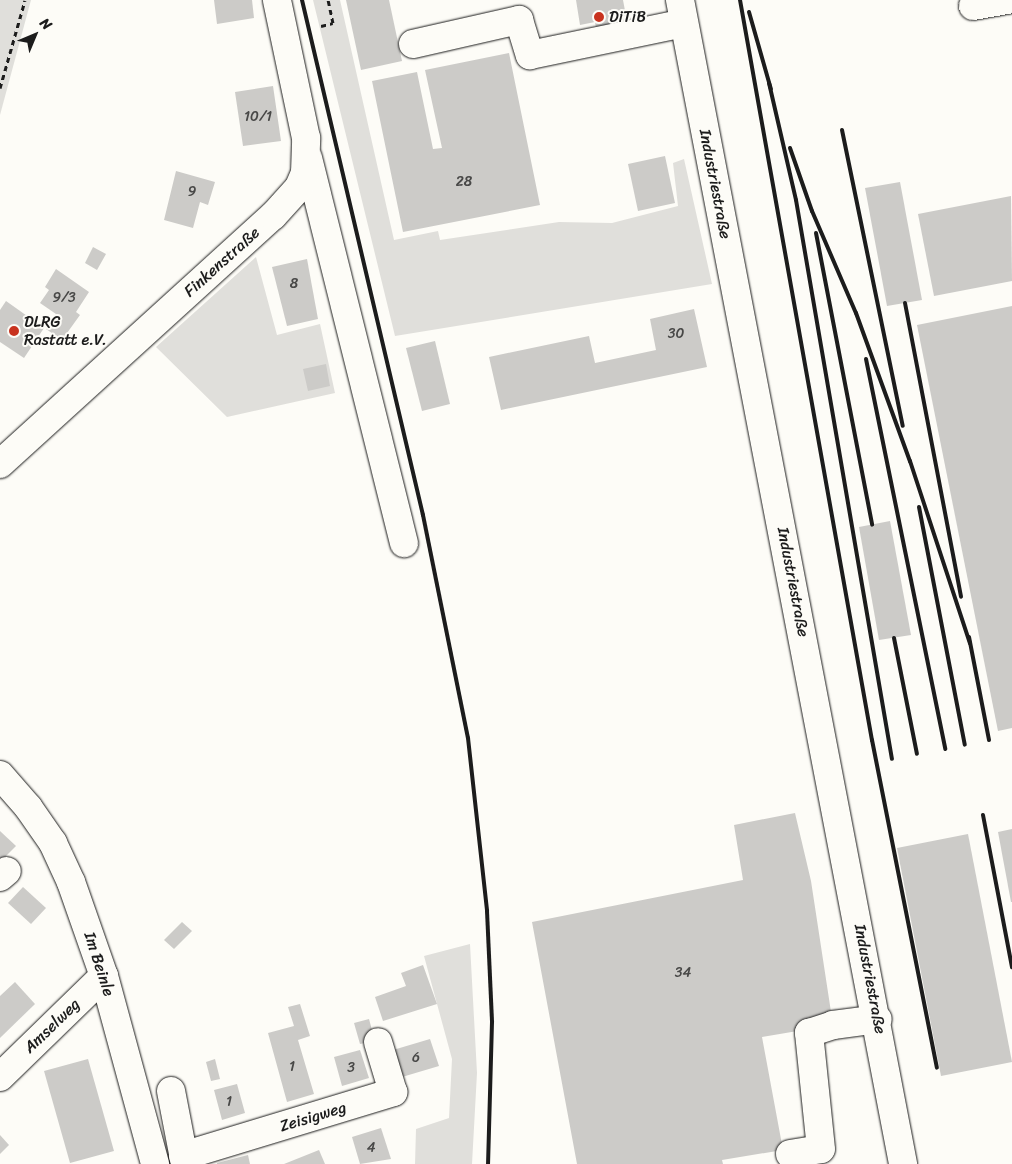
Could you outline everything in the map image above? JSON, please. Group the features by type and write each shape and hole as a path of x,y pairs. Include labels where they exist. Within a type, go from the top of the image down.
{"street":[{"name":"Finkenstraße","path":"0,464 32,423 288,201 302,180 307,156 306,138 276,0"},
{"path":"973,6 1008,0"},
{"path":"413,44 519,20 530,55 682,11"},
{"name":"Industriestraße","path":"682,11 878,1019 903,1164"},
{"path":"307,156 404,543"},
{"name":"Im Beinle","path":"2,781 53,843 71,882 104,976 155,1164"},
{"name":"Amselweg","path":"0,1077 104,976"},
{"path":"790,1154 821,1149 809,1033 833,1025 878,1019"},
{"name":"Zeisigweg","path":"184,1160 393,1092 378,1042"},
{"path":"171,1091 184,1160"}],"path":[{"path":"0,88 25,0"},
{"path":"321,26 333,23 328,0"}],"shaded area":[{"path":"0,0 31,0 0,115"},
{"path":"313,0 340,0 394,240 438,231 440,240 559,222 612,223 678,206 673,163 684,159 712,284 395,336"},
{"path":"256,257 277,335 320,324 335,393 227,417 156,347"},
{"path":"470,944 477,1073 472,1164 415,1164 416,1129 449,1118 452,1059 424,956"}],"building":[{"path":"214,0 252,0 254,18 217,24"},
{"path":"346,0 389,0 402,61 361,70"},
{"name":"DiTiB","path":"576,0 623,0 626,16 613,18 615,31 597,34 595,22 580,25"},
{"path":"509,53 540,205 403,232 372,81 417,72 433,149 442,148 425,70"},
{"path":"273,86 281,141 243,146 235,92"},
{"path":"665,156 675,203 638,211 628,164"},
{"path":"176,171 215,182 208,205 200,202 193,228 164,220"},
{"path":"900,182 922,300 887,306 865,188"},
{"path":"1011,196 1012,281 934,296 918,214"},
{"path":"93,247 106,254 97,270 85,263"},
{"path":"307,259 318,319 287,326 272,267"},
{"path":"56,269 89,292 76,312 80,315 62,340 46,329 56,314 40,303 49,290 45,287"},
{"path":"6,301 44,328 24,358 0,342 0,310"},
{"path":"1012,306 1012,728 998,731 917,325"},
{"path":"694,309 707,367 501,410 489,357 589,336 595,363 656,350 650,319"},
{"path":"435,341 450,404 422,411 406,348"},
{"path":"326,364 330,386 308,391 303,369"},
{"path":"890,521 911,635 879,640 859,527"},
{"path":"795,813 811,881 833,1025 762,1037 783,1150 722,1160 723,1164 577,1164 532,922 743,880 734,825"},
{"path":"1012,829 1012,902 1011,902 998,832"},
{"path":"0,831 16,846 0,862"},
{"path":"968,834 1012,1062 941,1076 897,848"},
{"path":"23,887 46,908 31,924 8,903"},
{"path":"182,922 192,931 174,949 164,940"},
{"path":"423,965 437,1004 383,1021 375,997 406,986 401,973"},
{"path":"15,982 35,1004 0,1038 0,996"},
{"path":"300,1004 310,1036 298,1040 314,1094 287,1102 268,1033 294,1026 288,1007"},
{"path":"369,1019 375,1041 360,1044 354,1023"},
{"path":"430,1039 439,1066 402,1077 393,1050"},
{"path":"360,1050 369,1078 342,1086 334,1057"},
{"path":"88,1059 114,1151 70,1163 44,1071"},
{"path":"215,1059 220,1079 211,1081 206,1062"},
{"path":"237,1084 245,1113 222,1120 214,1090"},
{"path":"381,1128 391,1159 360,1164 352,1137"},
{"path":"0,1135 9,1145 0,1154"},
{"path":"319,1150 325,1164 284,1164"},
{"path":"248,1155 250,1164 217,1164 217,1163"}],"railway":[{"path":"302,0 423,515 468,738 487,911 492,1022 488,1164"},
{"path":"740,0 872,740 937,1068"},
{"path":"749,12 771,89"},
{"path":"769,83 796,200 892,759"},
{"path":"842,130 903,426"},
{"path":"790,148 812,211 856,313 910,461 970,643"},
{"path":"816,233 872,525"},
{"path":"905,303 961,597"},
{"path":"866,359 945,749"},
{"path":"919,507 965,745"},
{"path":"969,637 989,740"},
{"path":"894,638 917,754"},
{"path":"983,815 1012,967"}],"place":[{"name":"DiTiB","path":"599,17"},
{"name":"DLRG Rastatt e.V.","path":"14,331"}]}
